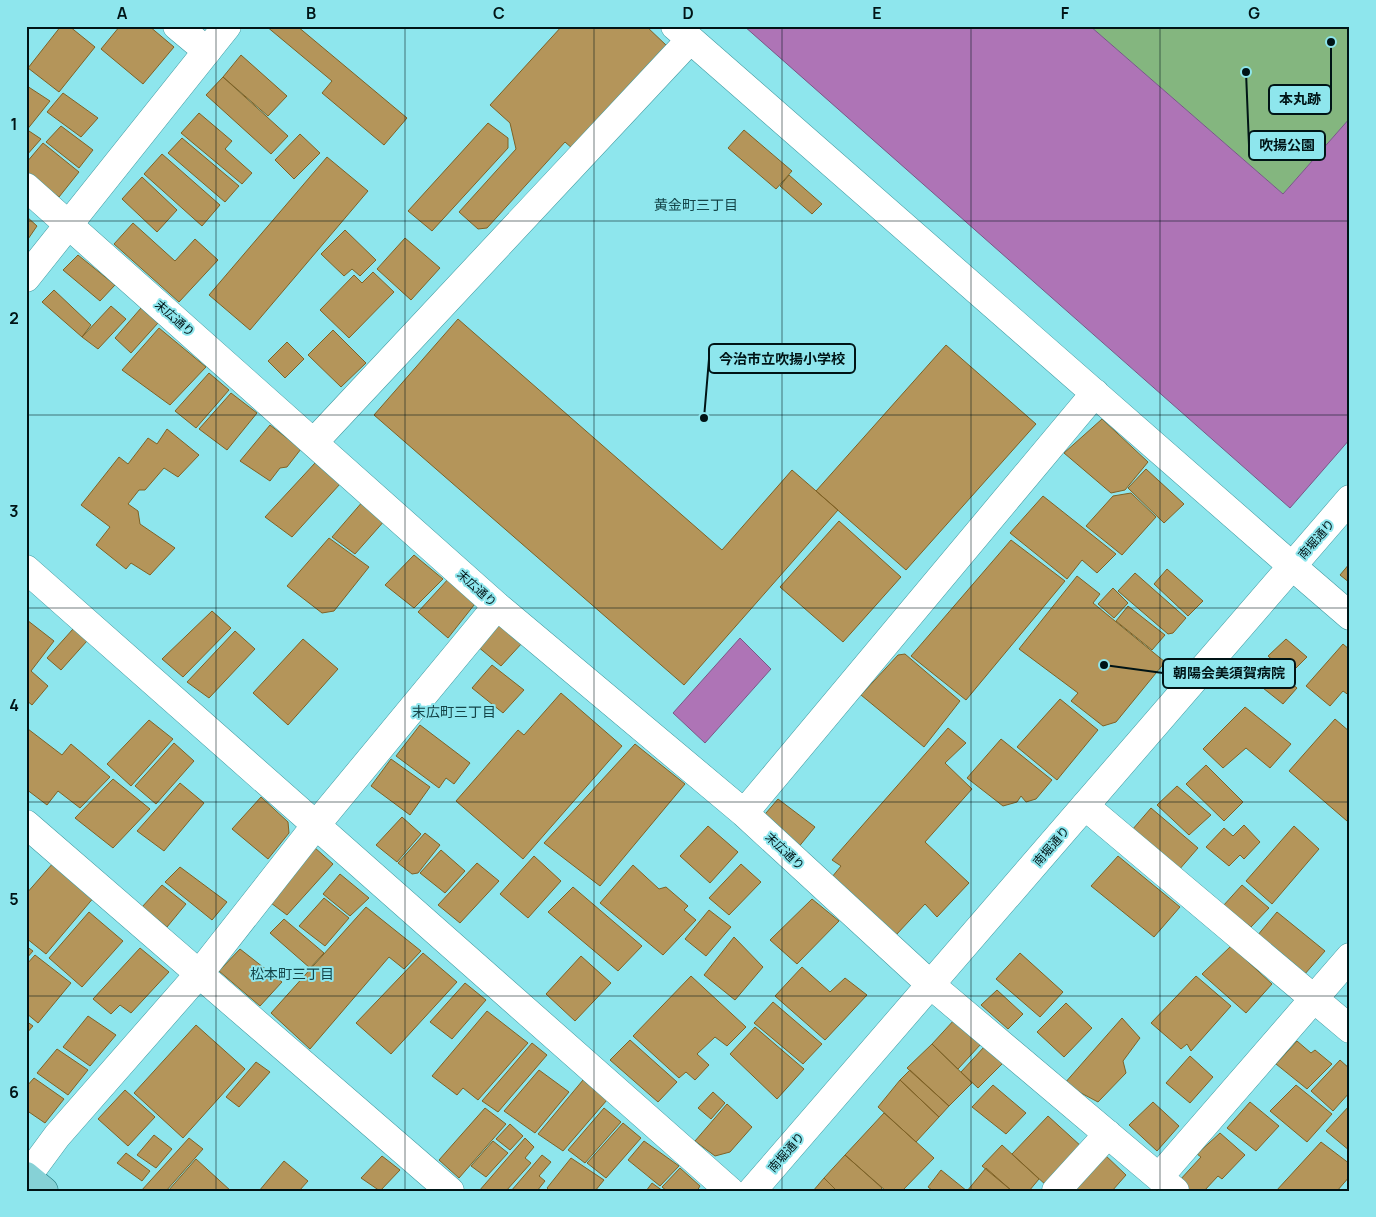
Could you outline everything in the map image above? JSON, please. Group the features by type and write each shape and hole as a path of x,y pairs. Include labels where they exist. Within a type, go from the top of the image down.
{"street":[{"path":"177,26 207,51"},
{"path":"26,278 227,26"},
{"path":"315,442 682,33 1350,616"},
{"name":"末広通り","path":"26,187 315,442 497,606 744,813 932,985 1167,1184"},
{"path":"744,813 1094,393"},
{"name":"南堀通り","path":"752,1191 1350,500"},
{"path":"26,569 730,1191"},
{"path":"31,1180 57,1136 199,974 316,825 497,606"},
{"path":"1085,806 1350,1029"},
{"path":"26,824 450,1191"},
{"path":"1167,1184 1314,998 1350,957"},
{"path":"1056,1191 1108,1134"}],"green space":[{"path":"1090,26 1350,26 1350,118 1283,194"}],"shaded area":[{"path":"744,26 1090,26 1283,194 1350,118 1350,439 1290,508"},
{"path":"740,638 771,669 705,743 673,713"}],"building":[{"path":"61,26 69,26 95,47 59,92 28,68"},
{"path":"120,26 149,26 174,47 143,84 101,49"},
{"path":"266,26 297,26 407,118 384,145 322,93 332,81"},
{"path":"562,26 646,26 667,46 573,149 565,142 487,228 478,229 459,212 516,149 510,123 490,105"},
{"path":"241,55 287,96 268,116 223,77"},
{"path":"223,77 288,136 271,154 206,95"},
{"path":"26,87 50,101 26,131"},
{"path":"63,93 98,118 81,137 47,112"},
{"path":"199,113 232,141 225,149 252,173 242,184 181,133"},
{"path":"488,123 508,138 508,148 432,231 408,211"},
{"path":"61,126 93,150 79,168 46,142"},
{"path":"744,130 792,171 776,189 728,148"},
{"path":"29,131 41,139 26,156 26,135"},
{"path":"300,134 320,153 294,179 275,160"},
{"path":"182,138 239,186 225,202 168,153"},
{"path":"43,143 79,172 59,197 26,174 26,163"},
{"path":"162,154 220,205 202,226 144,174"},
{"path":"327,157 368,191 250,330 209,295"},
{"path":"789,175 822,204 812,214 780,186"},
{"path":"142,177 177,210 157,232 122,199"},
{"path":"26,216 37,226 26,242"},
{"path":"133,223 175,261 195,239 218,260 179,302 114,244"},
{"path":"345,230 376,260 360,276 352,269 344,276 321,254"},
{"path":"405,238 440,268 411,300 377,269"},
{"path":"78,255 115,285 100,301 63,270"},
{"path":"373,272 394,292 349,338 320,310 354,275 362,283"},
{"path":"54,290 91,325 82,337 42,302"},
{"path":"111,306 126,319 98,349 82,337"},
{"path":"141,308 158,323 131,353 115,338"},
{"path":"458,319 722,550 792,470 838,510 684,685 374,415"},
{"path":"159,328 206,367 170,405 122,370"},
{"path":"333,330 366,363 341,387 308,355"},
{"path":"287,342 304,359 285,378 268,361"},
{"path":"946,345 1036,424 906,570 816,491"},
{"path":"209,373 229,390 196,428 175,411"},
{"path":"231,393 257,413 227,450 199,429"},
{"path":"1102,419 1148,462 1125,490 1111,493 1064,453"},
{"path":"270,425 301,449 287,467 280,468 270,481 240,461"},
{"path":"167,429 199,455 178,477 164,468 145,490 139,490 128,504 138,511 140,524 175,548 150,575 131,563 126,569 96,545 110,527 81,505 119,457 128,464 148,438 157,444"},
{"path":"315,463 340,484 292,537 265,517"},
{"path":"1146,469 1184,504 1164,523 1128,488"},
{"path":"1131,493 1156,517 1122,555 1086,526 1113,496"},
{"path":"1043,496 1116,554 1097,573 1082,560 1067,579 1010,533"},
{"path":"364,500 386,519 355,554 332,537"},
{"path":"839,521 901,577 843,642 780,587"},
{"path":"329,538 369,567 334,611 322,613 287,586"},
{"path":"1011,540 1065,581 966,700 911,656"},
{"path":"414,555 443,579 414,608 385,585"},
{"path":"1350,563 1350,583 1340,575"},
{"path":"1167,569 1203,601 1188,616 1154,584"},
{"path":"1135,573 1186,618 1173,633 1168,634 1118,591"},
{"path":"1077,576 1100,594 1093,603 1165,662 1116,722 1103,726 1071,701 1078,693 1019,649"},
{"path":"450,577 478,600 448,638 418,612"},
{"path":"1113,588 1128,603 1114,618 1098,604"},
{"path":"1128,606 1165,635 1152,650 1116,621"},
{"path":"212,611 231,628 183,677 162,659"},
{"path":"27,620 54,641 31,671 48,686 32,705 26,700"},
{"path":"499,623 523,642 501,666 477,646"},
{"path":"73,629 87,641 61,670 47,658"},
{"path":"235,631 255,649 209,698 187,682"},
{"path":"303,639 338,669 288,725 253,693"},
{"path":"1286,639 1307,657 1289,675 1268,656"},
{"path":"1343,644 1350,650 1350,696 1343,691 1330,706 1306,686"},
{"path":"905,654 960,701 924,747 861,695 898,655"},
{"path":"1262,659 1297,688 1283,704 1248,676"},
{"path":"492,665 524,690 503,713 472,688"},
{"path":"561,693 622,746 523,859 456,801 518,730 524,735"},
{"path":"1060,699 1098,730 1057,780 1017,747"},
{"path":"1245,707 1291,744 1270,768 1246,748 1223,768 1203,749"},
{"path":"1335,719 1350,732 1350,819 1347,821 1289,771"},
{"path":"149,720 173,739 131,786 107,764"},
{"path":"420,725 470,763 454,784 446,778 439,788 396,756"},
{"path":"948,728 966,743 945,763 972,789 925,842 969,883 937,917 925,904 896,935 832,877 841,866 832,860"},
{"path":"28,729 62,755 71,744 110,777 80,808 58,791 47,805 26,789 26,732"},
{"path":"1001,739 1052,780 1036,799 1026,802 1021,796 1017,802 1003,806 967,778"},
{"path":"174,743 194,761 156,804 135,786"},
{"path":"635,744 685,784 600,886 544,843"},
{"path":"391,759 430,787 410,815 371,786"},
{"path":"1206,765 1243,802 1224,821 1186,784"},
{"path":"113,779 150,809 113,848 75,818"},
{"path":"180,783 204,803 164,851 137,831"},
{"path":"1177,786 1211,815 1189,835 1157,805"},
{"path":"261,797 288,822 289,833 268,859 232,829"},
{"path":"778,799 815,827 797,849 760,820"},
{"path":"1151,808 1198,848 1178,871 1132,830"},
{"path":"402,817 421,834 397,862 376,845"},
{"path":"1244,825 1260,842 1244,859 1240,855 1229,866 1206,847 1224,828 1233,836"},
{"path":"708,826 738,852 710,883 680,856"},
{"path":"1294,826 1319,849 1272,904 1246,881"},
{"path":"425,833 440,845 418,873 412,874 398,863"},
{"path":"314,847 333,864 287,915 267,900"},
{"path":"441,850 465,871 445,893 420,873"},
{"path":"534,856 561,881 528,918 500,894"},
{"path":"1118,856 1180,907 1154,937 1091,886"},
{"path":"54,862 95,896 46,954 26,938 26,894"},
{"path":"477,863 499,881 460,923 438,905"},
{"path":"741,864 761,882 729,915 709,898"},
{"path":"633,865 659,889 666,887 688,906 684,910 696,920 663,955 600,903"},
{"path":"180,867 227,902 212,920 165,882"},
{"path":"340,874 369,898 350,916 323,894"},
{"path":"162,885 186,904 167,927 142,907"},
{"path":"1242,885 1269,908 1251,927 1223,906"},
{"path":"573,887 642,946 618,971 548,912"},
{"path":"324,898 349,918 325,946 299,926"},
{"path":"812,899 839,921 797,964 770,940"},
{"path":"366,907 421,951 404,969 389,957 310,1049 271,1013"},
{"path":"709,910 731,927 706,956 685,939"},
{"path":"89,912 123,941 82,987 49,958"},
{"path":"1277,912 1325,951 1304,975 1257,936"},
{"path":"284,919 324,953 310,968 270,933"},
{"path":"734,937 763,967 735,1000 704,975"},
{"path":"26,946 33,951 26,959"},
{"path":"1231,946 1272,984 1246,1013 1202,974"},
{"path":"140,948 169,972 131,1013 120,1005 111,1014 93,999"},
{"path":"240,949 282,982 260,1006 219,971"},
{"path":"423,953 457,982 391,1054 356,1023"},
{"path":"1020,953 1063,992 1040,1017 996,979"},
{"path":"35,955 71,983 38,1023 26,1013 26,965"},
{"path":"581,956 611,983 575,1021 546,994"},
{"path":"802,967 830,992 845,978 867,995 825,1040 775,996"},
{"path":"691,976 746,1027 727,1046 715,1037 697,1054 709,1065 695,1080 686,1072 679,1078 633,1036"},
{"path":"1196,976 1231,1006 1191,1051 1187,1044 1181,1049 1151,1023"},
{"path":"465,983 486,1000 452,1039 430,1022"},
{"path":"997,990 1023,1014 1008,1029 981,1005"},
{"path":"773,1002 822,1044 803,1064 754,1023"},
{"path":"1066,1003 1092,1028 1064,1057 1037,1032"},
{"path":"487,1011 528,1043 478,1100 463,1088 457,1095 432,1076"},
{"path":"88,1016 116,1035 90,1066 63,1047"},
{"path":"1122,1018 1140,1038 1123,1061 1126,1073 1098,1102 1064,1084"},
{"path":"955,1019 981,1044 958,1069 932,1044"},
{"path":"26,1021 33,1026 26,1034"},
{"path":"196,1025 245,1069 183,1138 134,1093"},
{"path":"755,1027 804,1069 777,1099 730,1054"},
{"path":"630,1040 677,1082 658,1102 610,1060"},
{"path":"1297,1041 1311,1053 1315,1050 1332,1064 1307,1089 1276,1064"},
{"path":"532,1043 547,1055 498,1112 482,1101"},
{"path":"932,1044 972,1083 949,1106 907,1068"},
{"path":"984,1047 1003,1063 978,1088 961,1072"},
{"path":"57,1049 88,1070 68,1095 37,1073"},
{"path":"1190,1056 1213,1077 1190,1103 1166,1083"},
{"path":"1340,1060 1350,1069 1350,1092 1333,1111 1311,1091"},
{"path":"256,1062 270,1072 239,1107 226,1097"},
{"path":"539,1070 569,1092 535,1133 504,1111"},
{"path":"910,1070 949,1106 939,1117 900,1080"},
{"path":"34,1078 64,1099 45,1123 26,1110 26,1087"},
{"path":"583,1080 607,1100 563,1151 538,1134"},
{"path":"900,1080 939,1117 916,1142 878,1107"},
{"path":"993,1085 1026,1113 1006,1134 972,1107"},
{"path":"1296,1085 1332,1114 1307,1142 1270,1111"},
{"path":"125,1090 155,1117 128,1146 98,1119"},
{"path":"713,1092 725,1103 711,1119 698,1108"},
{"path":"1153,1102 1179,1126 1157,1151 1129,1125"},
{"path":"1250,1102 1279,1126 1256,1151 1227,1128"},
{"path":"727,1104 752,1127 730,1152 715,1156 695,1141"},
{"path":"1350,1105 1350,1151 1326,1131"},
{"path":"485,1108 506,1124 459,1178 439,1160"},
{"path":"604,1108 621,1122 585,1163 568,1150"},
{"path":"884,1113 934,1158 902,1191 886,1191 845,1155"},
{"path":"1048,1116 1082,1147 1047,1186 1012,1154"},
{"path":"623,1123 641,1138 606,1178 587,1163"},
{"path":"510,1124 523,1136 510,1150 496,1139"},
{"path":"1220,1133 1245,1155 1222,1179 1218,1176 1204,1191 1191,1191 1179,1181 1201,1157 1197,1154"},
{"path":"154,1135 172,1149 156,1168 137,1155"},
{"path":"189,1138 203,1149 166,1191 141,1191"},
{"path":"525,1138 534,1147 525,1158 531,1163 506,1191 479,1191"},
{"path":"493,1141 508,1153 486,1177 471,1166"},
{"path":"644,1141 679,1166 660,1186 628,1160"},
{"path":"1321,1142 1350,1164 1350,1176 1337,1191 1276,1191"},
{"path":"1002,1145 1039,1179 1029,1191 1012,1191 982,1166"},
{"path":"126,1153 150,1171 142,1181 117,1163"},
{"path":"1103,1153 1126,1175 1112,1191 1069,1191"},
{"path":"542,1155 551,1162 539,1176 545,1181 537,1191 511,1191"},
{"path":"845,1155 882,1188 879,1191 837,1191 824,1178"},
{"path":"382,1156 400,1170 380,1191 361,1178"},
{"path":"571,1158 604,1180 595,1191 550,1191 547,1188"},
{"path":"196,1159 231,1191 168,1191"},
{"path":"284,1161 308,1181 299,1191 259,1191"},
{"path":"680,1168 700,1186 697,1191 667,1191 662,1187"},
{"path":"986,1168 1012,1191 967,1191"},
{"path":"941,1170 967,1191 933,1191 928,1187"},
{"path":"824,1178 837,1191 813,1191"},
{"path":"652,1183 663,1191 646,1191"}],"place":[{"name":"本丸跡","path":"1331,42"},
{"name":"吹揚公園","path":"1246,72"},
{"name":"今治市立吹揚小学校","path":"704,418"},
{"name":"朝陽会美須賀病院","path":"1104,665"}],"district":[{"name":"黄金町三丁目","path":"696,204"},
{"name":"末広町三丁目","path":"454,711"},
{"name":"松本町三丁目","path":"292,973"}]}
